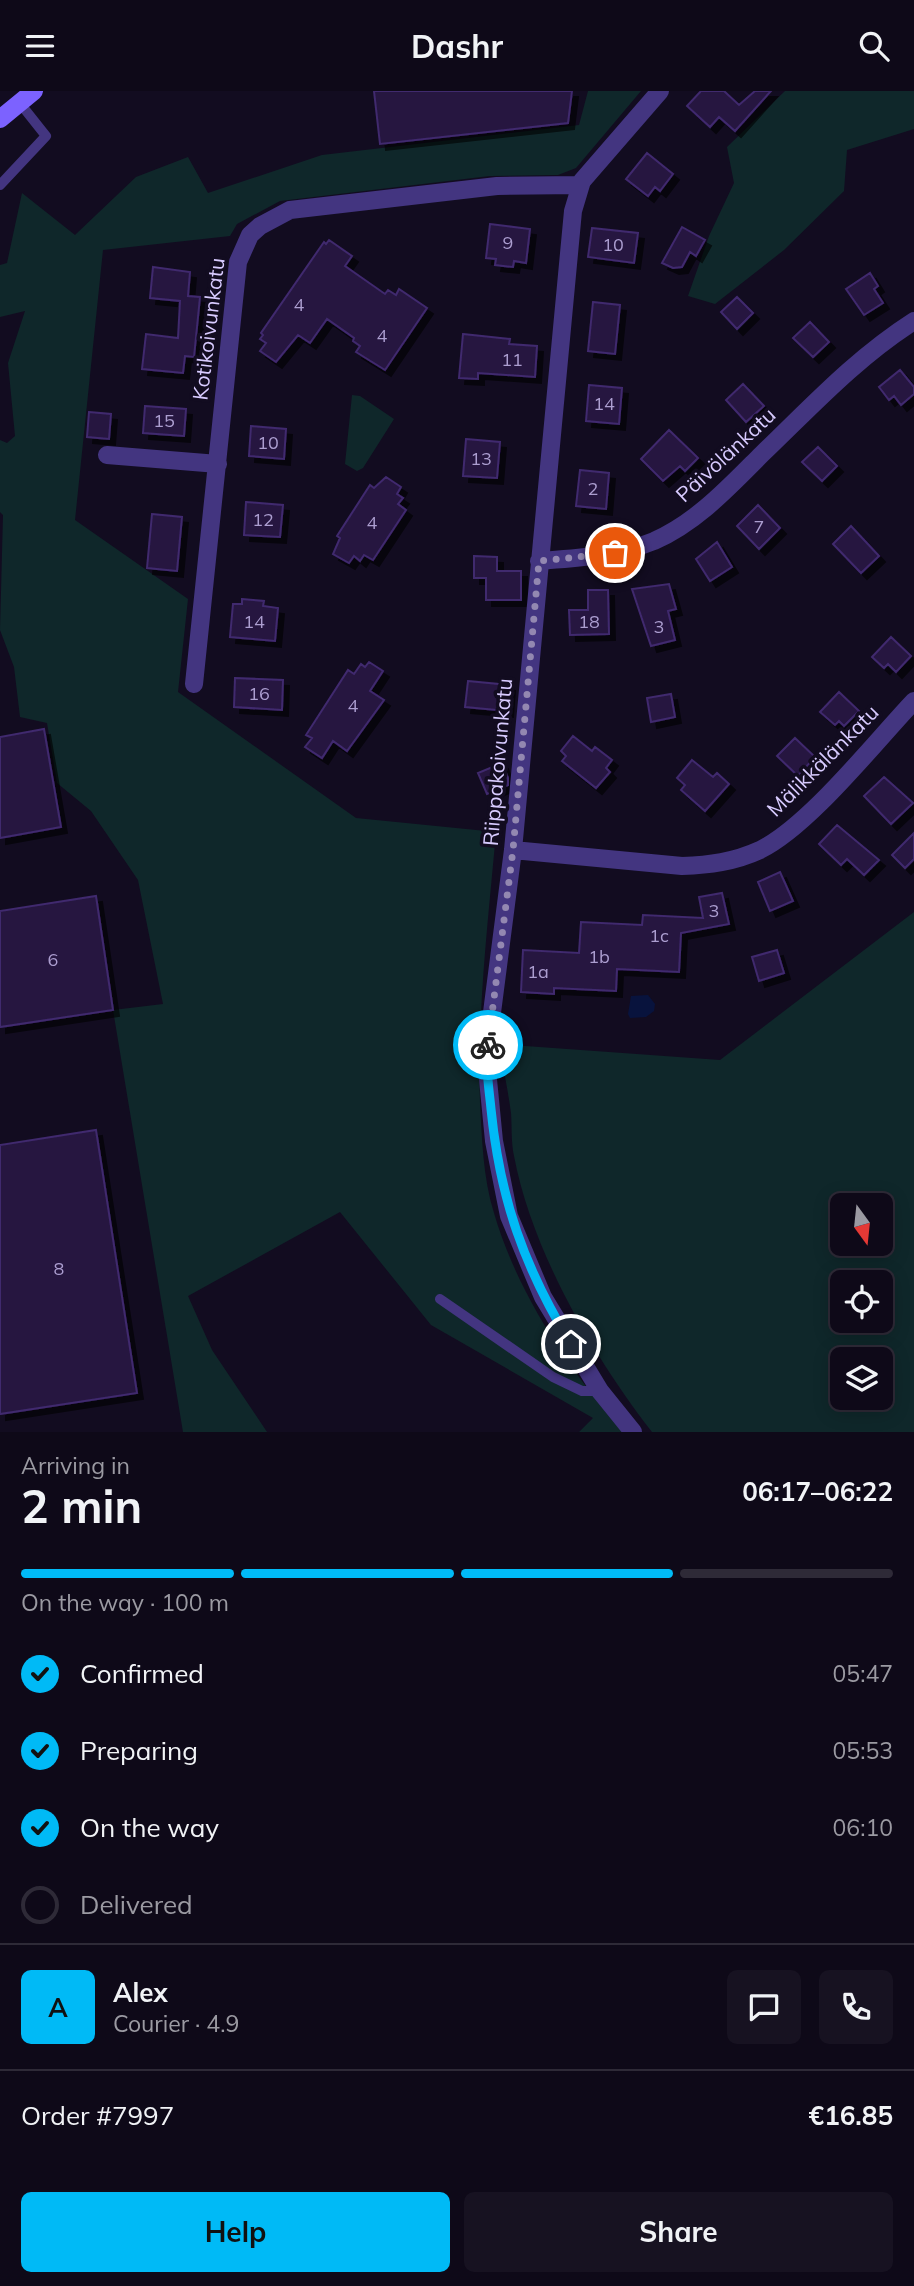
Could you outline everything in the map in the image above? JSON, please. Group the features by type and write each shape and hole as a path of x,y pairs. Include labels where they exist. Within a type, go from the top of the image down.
{"street":[{"path":"0,119 34,91"},
{"name":"Riippakoivunkatu","path":"633,1432 600,1391 543,1297 509,1216 494,1141 486,1059 513,850 573,211 580,185 660,91"},
{"name":"Kotikoivunkatu","path":"194,684 238,262 243,245 260,226 290,210 311,205 497,186 580,185"},
{"name":"Päivölänkatu","path":"539,561 615,553 654,541 688,522 719,496 847,371 914,321"},
{"path":"107,455 218,464"},
{"name":"Mälikkälänkatu","path":"513,850 682,866 715,864 742,857 762,849 802,820 914,701"}],"lane":[{"path":"0,185 46,136 19,102"},
{"path":"440,1299 553,1377 582,1391 600,1391"}],"green space":[{"path":"588,91 641,91 576,168 558,175 490,176 280,201 237,224 230,236 103,250 75,520 188,599 178,692 356,818 496,832 484,967 479,1069 487,1186 504,1243 531,1301 564,1356 622,1432 579,1432 593,1418 431,1325 340,1212 188,1296 212,1350 267,1432 183,1432 113,1010 163,1004 138,880 91,811 57,783 47,723 20,717 14,667 0,630 3,515 0,512 0,440 7,443 15,436 8,363 25,311 0,317 0,265 7,263 22,193 75,235 136,177 188,157 208,193 322,155 579,125"},
{"path":"785,91 914,91 914,129 847,150 844,191 784,250 715,304 688,296 709,236 734,183 727,147"},
{"path":"352,395 360,396 394,419 363,468 357,471 345,464"},
{"path":"914,912 914,1432 652,1432 587,1336 550,1265 535,1229 513,1151 511,1113 499,1044 720,1060"}],"shaded area":[{"path":"648,995 655,1004 654,1011 646,1017 630,1018 628,1014 631,996"}],"building":[{"path":"374,91 572,91 568,123 380,144"},
{"path":"701,91 724,91 739,105 755,91 771,91 735,131 719,117 710,127 687,106"},
{"path":"647,153 673,174 660,191 655,187 648,196 626,179"},
{"path":"490,224 530,229 526,263 514,261 513,267 495,265 496,259 486,258"},
{"path":"682,227 705,240 696,256 690,252 682,267 673,268 662,263"},
{"path":"592,228 638,233 634,263 588,257"},
{"path":"329,240 352,256 345,266 385,294 388,290 396,295 399,289 427,308 385,370 356,352 360,346 353,341 354,338 327,319 310,343 298,335 276,362 260,351 266,343 260,339 263,335 261,333 324,242 326,244"},
{"path":"153,267 190,272 188,296 200,297 194,357 185,356 183,373 142,369 146,334 178,338 180,301 150,298"},
{"path":"870,273 878,286 874,289 883,303 864,315 846,289"},
{"path":"737,297 753,313 737,329 721,312"},
{"path":"593,302 620,305 615,354 588,351"},
{"path":"810,322 829,342 813,357 793,338"},
{"path":"463,334 510,339 509,344 537,346 535,377 478,373 478,379 459,378"},
{"path":"900,370 914,387 914,394 901,405 894,396 889,400 879,387"},
{"path":"743,384 764,406 746,422 726,400"},
{"path":"589,385 622,388 619,424 586,421"},
{"path":"145,406 186,409 184,436 143,433"},
{"path":"89,412 111,414 109,439 87,437"},
{"path":"251,426 286,429 284,459 249,456"},
{"path":"669,430 698,458 685,471 680,466 663,481 641,459"},
{"path":"466,439 500,442 497,478 463,476"},
{"path":"818,447 837,466 822,481 802,462"},
{"path":"580,470 609,473 606,509 576,506"},
{"path":"386,477 401,487 397,494 403,498 398,504 406,510 373,560 364,555 360,561 354,556 349,563 333,554 340,538 337,536 370,485 374,488"},
{"path":"246,502 283,505 280,537 244,535"},
{"path":"758,505 780,528 759,549 737,526"},
{"path":"152,514 182,517 177,571 147,568"},
{"path":"851,526 879,556 861,573 833,544"},
{"path":"717,542 732,567 710,581 696,559"},
{"path":"474,556 497,557 497,571 521,571 521,600 486,600 486,578 474,578"},
{"path":"669,584 676,609 668,611 675,640 651,646 632,589"},
{"path":"588,590 608,590 609,634 570,635 569,610 588,610"},
{"path":"242,599 264,601 263,606 278,608 275,641 230,637 233,604 242,604"},
{"path":"891,637 911,656 896,672 888,664 884,668 872,657"},
{"path":"369,662 383,671 370,691 384,700 347,751 333,741 322,758 305,747 312,738 306,735 348,670 354,674 361,664 365,667"},
{"path":"235,678 283,680 282,710 234,707"},
{"path":"468,681 509,685 507,711 465,707"},
{"path":"839,692 859,711 844,726 839,721 835,725 820,712"},
{"path":"671,694 675,717 651,722 647,698"},
{"path":"44,729 61,827 0,838 0,737"},
{"path":"573,736 592,751 595,747 612,760 606,768 610,772 596,788 562,761 566,756 561,751"},
{"path":"795,738 815,757 798,776 777,756"},
{"path":"692,760 713,777 717,773 729,784 705,811 681,790 685,785 677,778"},
{"path":"502,763 508,785 487,794 478,773"},
{"path":"884,777 913,803 891,824 864,796"},
{"path":"837,825 879,860 864,875 847,859 841,865 819,844"},
{"path":"914,833 914,859 905,868 892,855"},
{"path":"780,872 793,901 770,911 758,882"},
{"path":"722,893 729,924 681,933 679,972 617,969 616,991 554,988 554,994 521,992 523,950 579,953 581,922 642,925 643,915 703,918 699,897"},
{"path":"96,896 113,1010 0,1027 0,911"},
{"path":"777,950 784,973 759,981 752,957"},
{"path":"96,1130 137,1393 0,1414 0,1145"}],"way so far":[{"path":"488,1045 513,850 539,561 615,553"}],"route":[{"path":"488,1045 486,1059 494,1141 509,1216 543,1297 571,1344"}]}
